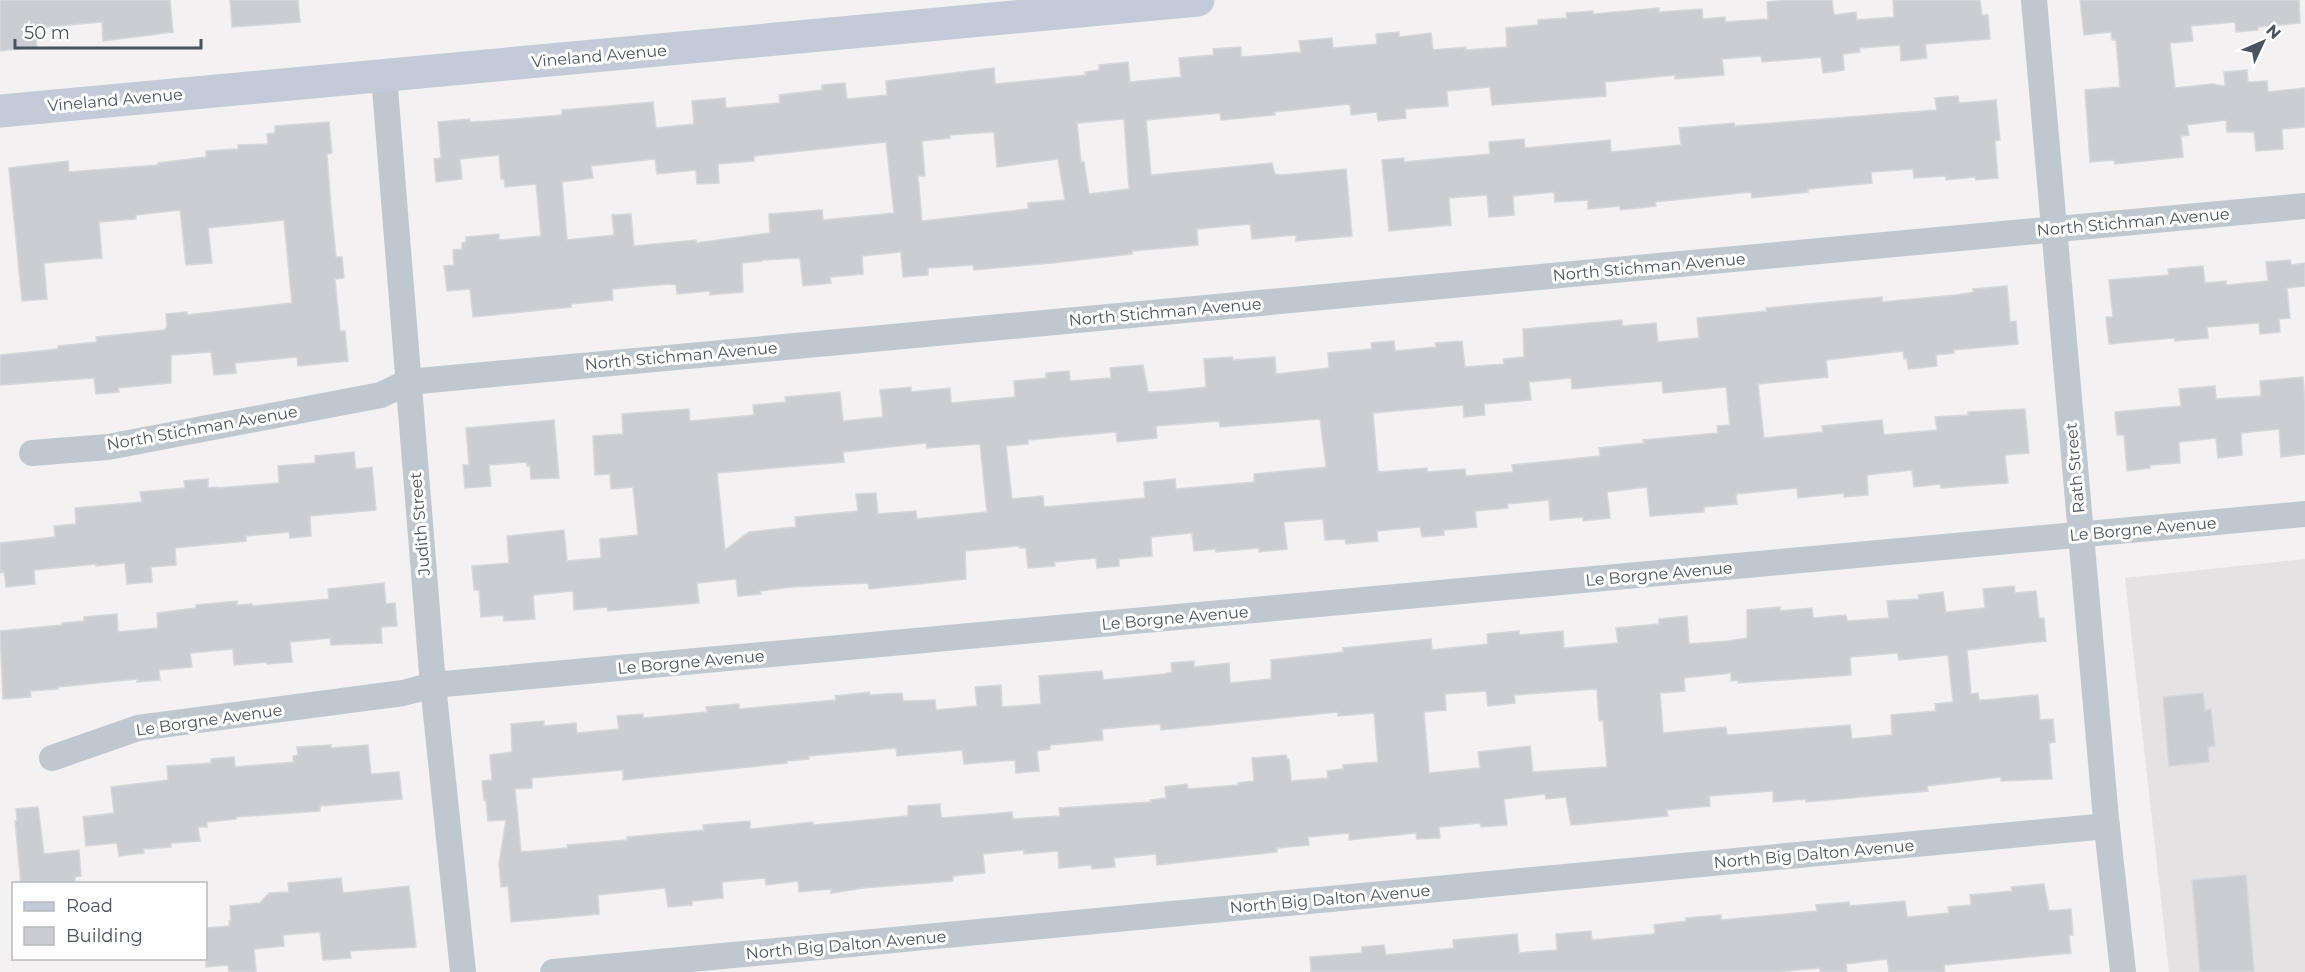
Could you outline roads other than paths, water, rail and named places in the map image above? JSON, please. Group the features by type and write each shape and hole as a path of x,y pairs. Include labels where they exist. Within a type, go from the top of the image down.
{"street":[{"name":"Vineland Avenue","path":"0,111 1198,0"},
{"name":"Rath Street","path":"2034,0 2107,826 2123,972"},
{"name":"Judith Street","path":"384,76 434,685 463,972"},
{"name":"North Stichman Avenue","path":"32,453 108,447 381,395 408,381 2305,206"},
{"name":"Le Borgne Avenue","path":"52,758 138,728 403,693 434,685 2305,514"},
{"name":"North Big Dalton Avenue","path":"553,972 2107,826"}]}
